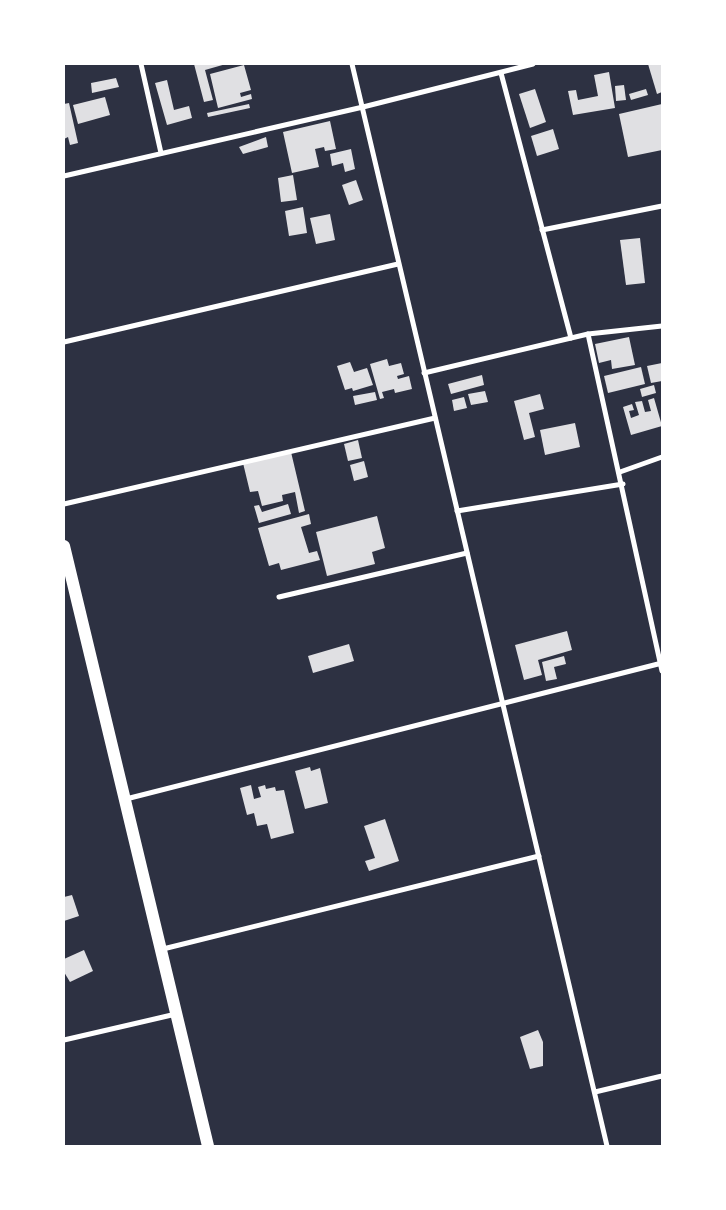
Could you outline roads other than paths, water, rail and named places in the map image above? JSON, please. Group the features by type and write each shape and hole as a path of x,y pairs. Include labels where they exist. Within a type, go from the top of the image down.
{"main road":[{"path":"64,546 208,1146"}],"street":[{"path":"141,64 161,153"},
{"path":"352,64 608,1146"},
{"path":"64,176 362,107 534,64"},
{"path":"501,73 571,338"},
{"path":"542,230 662,206"},
{"path":"64,342 398,264"},
{"path":"424,373 588,334 662,326"},
{"path":"588,334 623,484 662,670"},
{"path":"64,504 435,418"},
{"path":"620,472 662,458"},
{"path":"457,511 623,484"},
{"path":"279,597 467,553"},
{"path":"124,800 662,663"},
{"path":"160,950 539,856"},
{"path":"64,1040 176,1014"},
{"path":"595,1092 662,1076"}]}
